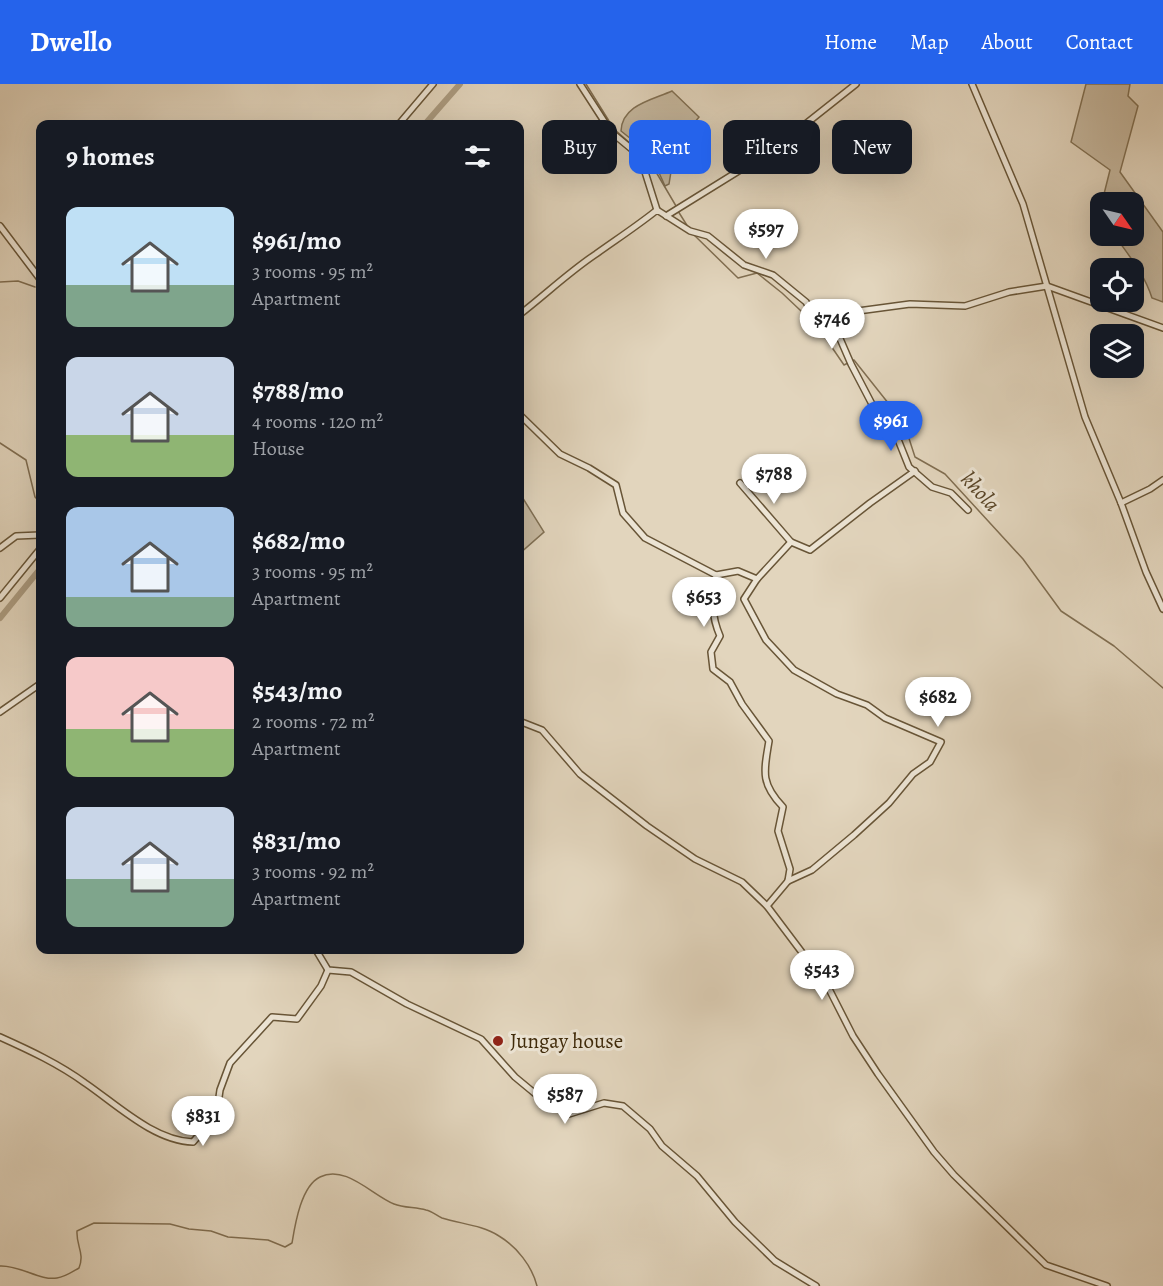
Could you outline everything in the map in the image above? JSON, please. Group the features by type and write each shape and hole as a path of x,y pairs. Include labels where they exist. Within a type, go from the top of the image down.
{"street":[{"path":"402,120 433,84"},
{"path":"580,84 611,132 640,156 657,210 690,231 708,236 744,265 773,275 806,302 815,318 838,334 849,362 874,408 891,422 909,467 932,487 951,493 968,510"},
{"path":"666,216 774,149 856,84"},
{"path":"972,84 1023,204 1085,417 1121,502 1146,572 1163,609"},
{"path":"524,311 569,274 657,210"},
{"path":"0,226 36,274"},
{"path":"831,329 858,311 910,304 965,306 1009,292 1047,286 1163,328"},
{"path":"524,419 560,454 616,485 623,513 645,538 716,574 738,571 757,579"},
{"path":"740,483 791,542 810,550 915,471"},
{"path":"1121,502 1150,489 1163,480"},
{"path":"0,548 16,536 36,535"},
{"path":"767,906 788,881 813,870 855,836 889,803 913,774 930,762 941,742 885,718 867,705 837,694 794,670 766,640 744,599 757,579 791,542"},
{"path":"0,598 36,554"},
{"path":"716,574 712,606 714,622 720,636 711,652 713,669 730,682 742,704 769,741 764,769 768,789 783,807 778,831 790,869 788,881"},
{"path":"0,712 36,687"},
{"path":"524,723 542,730 580,774 647,826 695,859 742,882 767,906 828,987 853,1036 878,1074 934,1152 954,1175 1046,1265 1107,1286"},
{"path":"318,954 328,970"},
{"path":"0,1037 85,1082 114,1105 150,1128 179,1142 192,1142 207,1126 215,1125 220,1090 230,1063 272,1017 297,1019 321,986 328,970"},
{"path":"328,970 351,972 407,1004 481,1039 516,1077 544,1101 569,1114 604,1103 623,1106 650,1129 662,1146 697,1176 735,1222 775,1261 816,1286"}],"shaded area":[{"path":"1086,84 1130,84 1128,96 1138,106 1120,172 1134,192 1104,192 1110,170 1071,142"},
{"path":"672,91 699,117 697,120 629,120 629,137 621,131 623,122 632,109"},
{"path":"660,174 671,174 669,184 665,186"},
{"path":"1144,205 1163,232 1163,302 1152,298 1144,280 1144,258 1131,258 1122,246 1144,246"},
{"path":"524,500 544,532 524,550"}],"waterway":[{"path":"428,120 460,84"},
{"name":"khola","path":"586,84 614,129 649,160 676,206"},
{"name":"khola","path":"678,211 688,227"},
{"name":"khola","path":"692,233 738,278 757,273 782,293 818,327 844,365 848,363"},
{"path":"0,282 18,281 35,287"},
{"name":"khola","path":"852,361 854,360 904,423 915,457 945,474 1023,559 1061,611 1114,646 1163,688"},
{"path":"0,443 26,460 36,498"},
{"path":"0,618 36,574"},
{"path":"0,1266 50,1278 66,1275 79,1268 81,1263 77,1231 94,1223 170,1224 211,1231 228,1237 268,1240 285,1247 292,1243 300,1207 313,1182 329,1174 339,1174 349,1177 394,1204 418,1208 442,1218 492,1232 506,1240 523,1258 537,1286"}],"place":[{"name":"Jungay house","path":"498,1041"}]}
